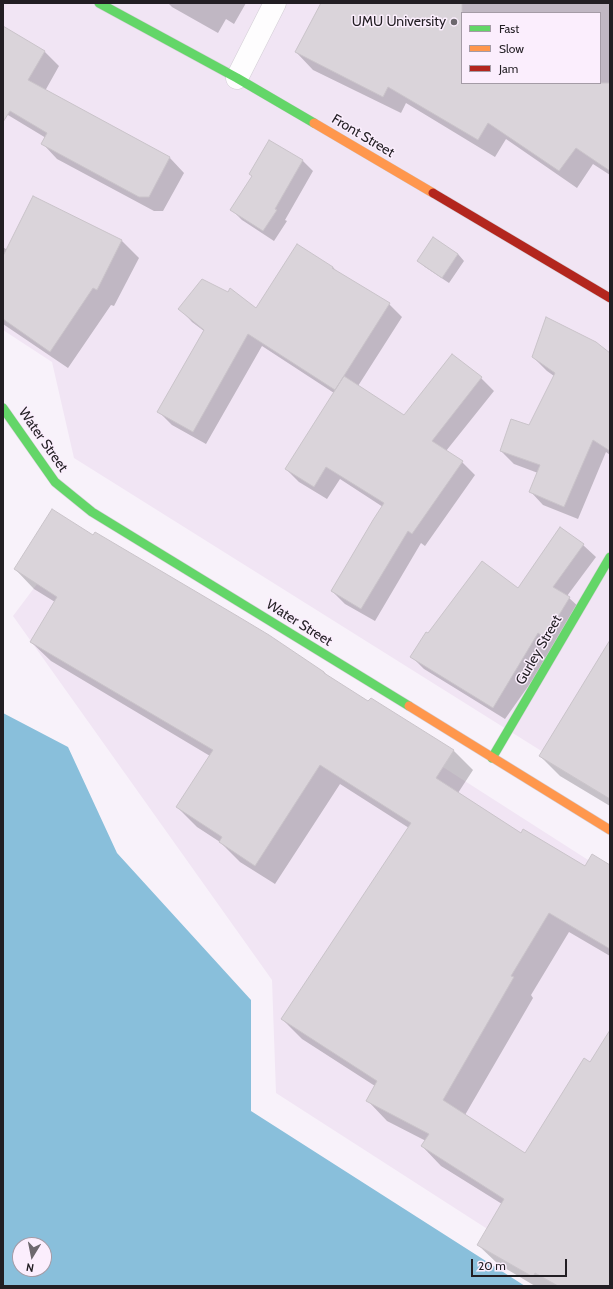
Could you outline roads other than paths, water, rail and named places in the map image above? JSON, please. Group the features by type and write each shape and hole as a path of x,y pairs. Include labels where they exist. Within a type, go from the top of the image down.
{"street":[{"name":"Front Street","path":"99,3 237,78 610,298"},
{"path":"237,78 275,3"},
{"name":"Water Street","path":"3,408 55,482 92,512 610,830"},
{"name":"Gurley Street","path":"492,758 610,557"}],"water":[{"path":"3,713 68,747 117,853 251,1000 251,1111 525,1286 3,1286"}],"place":[{"name":"UMU University","path":"454,22"}]}
